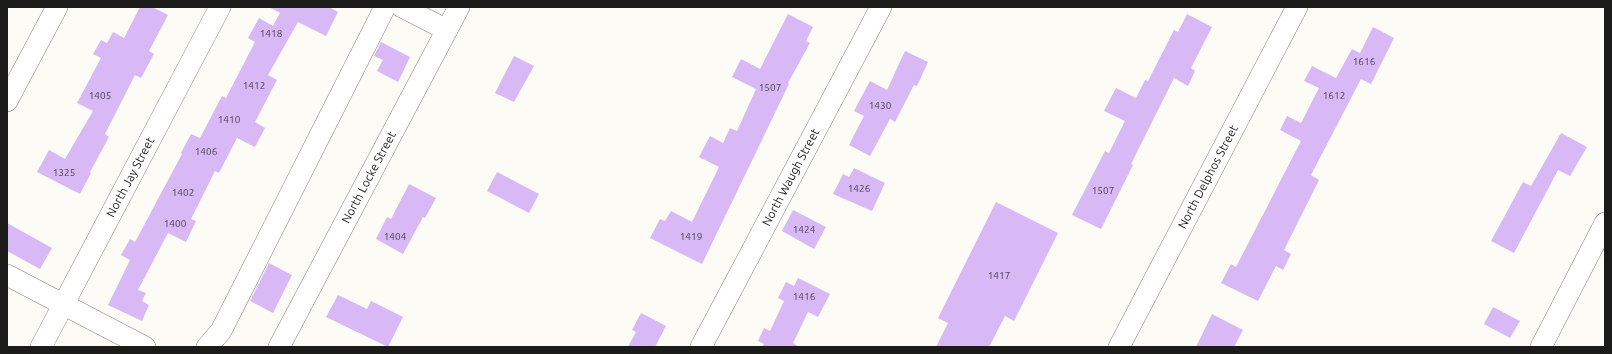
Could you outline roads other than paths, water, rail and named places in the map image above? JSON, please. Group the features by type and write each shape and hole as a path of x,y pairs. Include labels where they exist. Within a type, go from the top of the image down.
{"street":[{"path":"7,101 57,7"},
{"name":"North Jay Street","path":"41,347 220,7"},
{"path":"207,347 221,331 385,7"},
{"path":"402,7 447,30"},
{"name":"North Locke Street","path":"279,347 459,7"},
{"name":"North Waugh Street","path":"701,347 881,7"},
{"name":"North Delphos Street","path":"1119,347 1297,7"},
{"path":"1541,347 1605,223"},
{"path":"7,275 145,347"}]}
